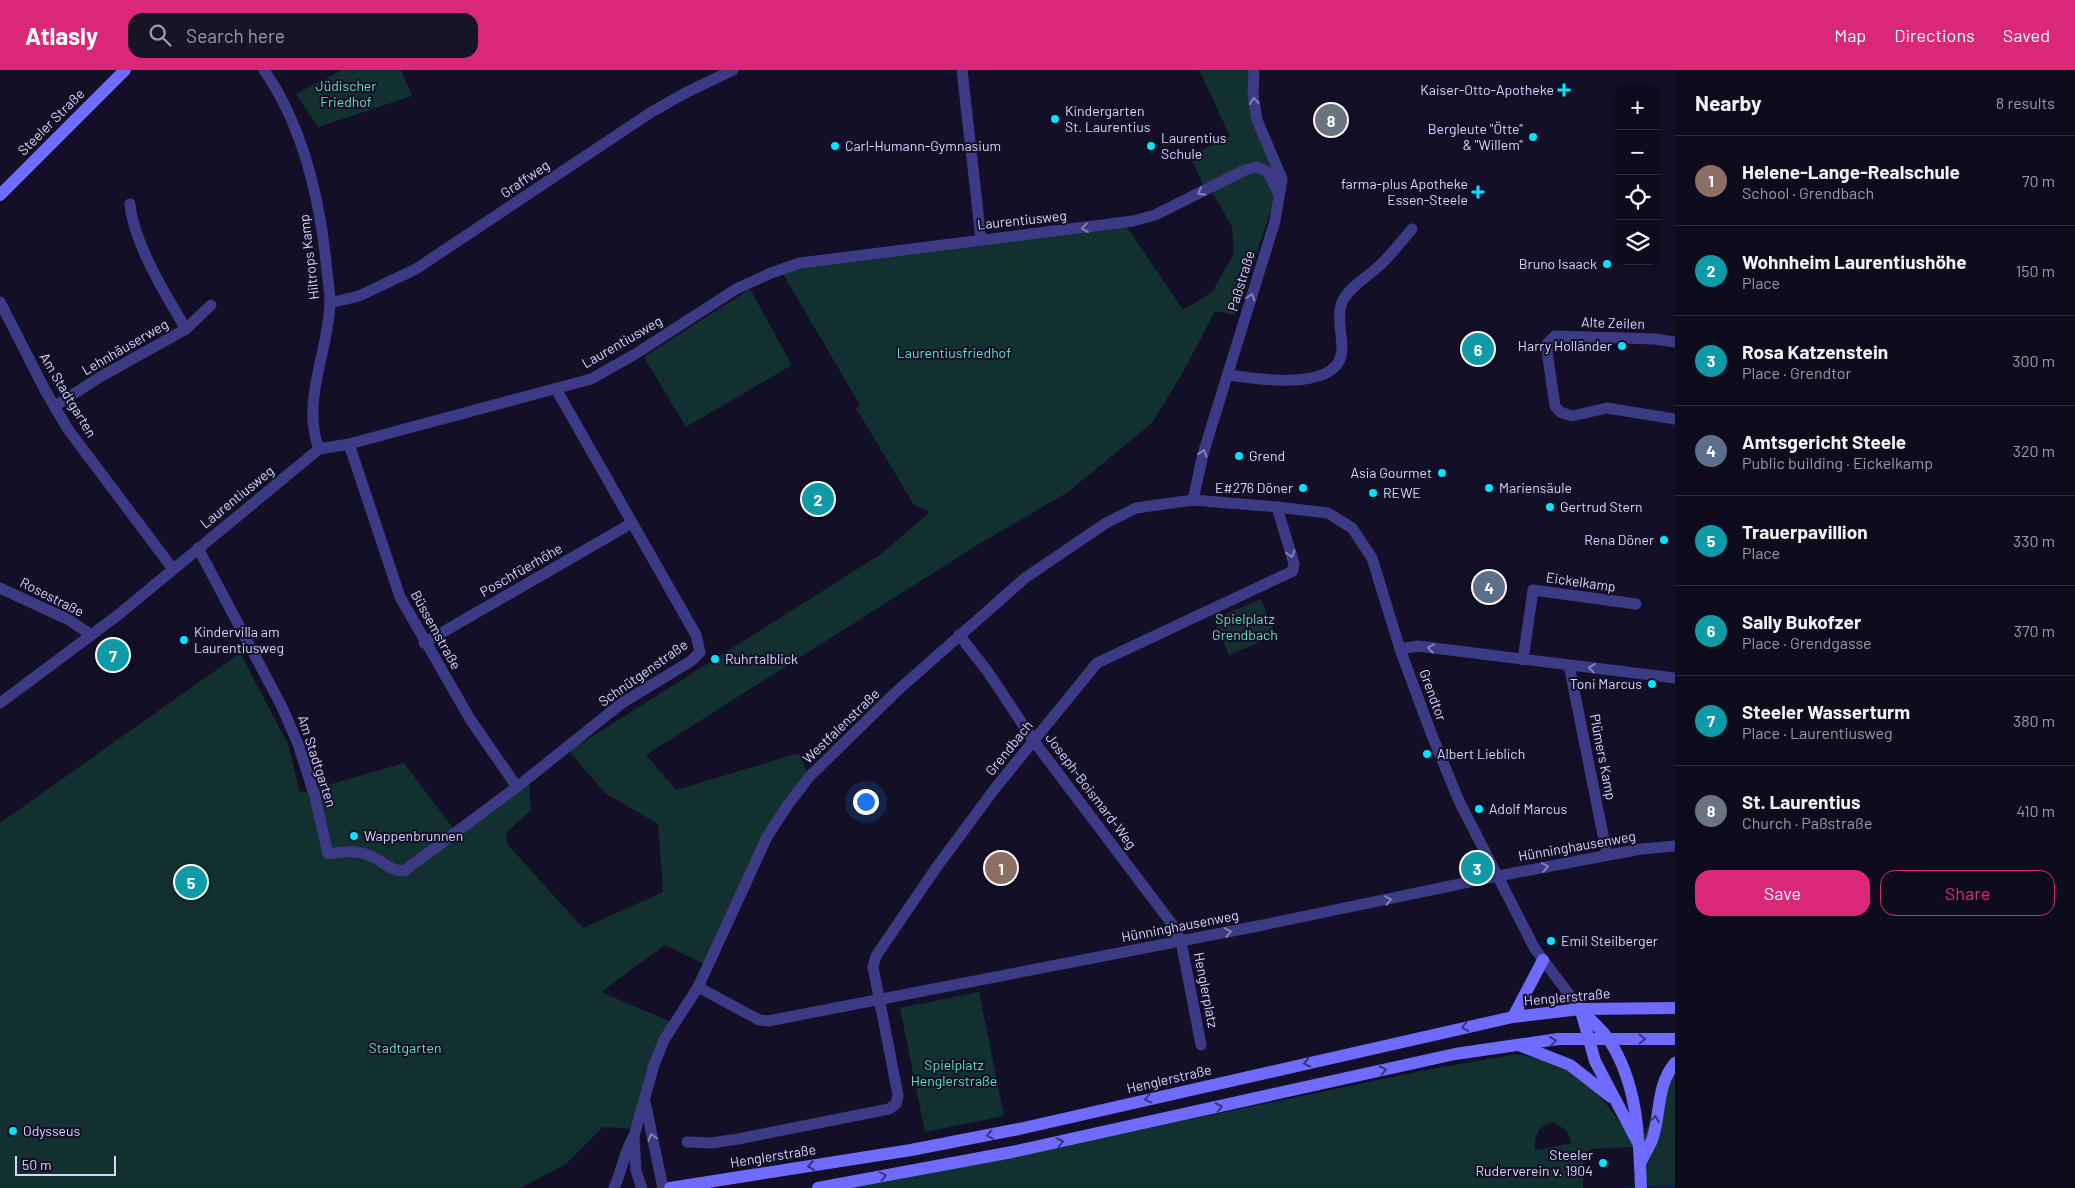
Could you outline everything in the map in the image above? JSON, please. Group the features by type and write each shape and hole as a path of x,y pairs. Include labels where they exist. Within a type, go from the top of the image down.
{"main road":[{"name":"Steeler Straße","path":"0,196 125,70"},
{"path":"1513,1017 1542,960"},
{"path":"1588,1039 1614,1008"},
{"name":"Henglerstraße","path":"670,1188 911,1150 1019,1129 1513,1017 1580,1009 1675,1008"},
{"path":"1580,1009 1608,1039 1622,1064 1633,1101 1639,1136 1637,1141"},
{"path":"1580,1009 1596,1061 1637,1141 1641,1183"},
{"path":"818,1188 1022,1150 1455,1054 1558,1040 1675,1039"},
{"path":"1518,1045 1570,1065 1614,1099"},
{"path":"1640,1164 1652,1139 1660,1094 1669,1070 1675,1063"}],"street":[{"name":"Hiltrops Kamp","path":"264,70 282,97 300,138 320,219 330,303 325,349 312,412 313,427 319,449"},
{"name":"Graffweg","path":"330,303 359,296 416,269 650,113 685,93 733,70"},
{"path":"962,70 981,239"},
{"name":"Paßstraße","path":"1193,500 1203,454 1229,375 1275,221 1282,179 1261,132 1254,107 1254,70"},
{"name":"Laurentiusweg","path":"0,703 90,634 118,615 319,449 349,444 556,389 604,373 736,289 780,269 816,261 981,239 1086,228 1144,219 1245,170 1256,167 1268,172 1279,195"},
{"name":"Lehnhäuserweg","path":"130,204 132,223 170,304 186,330"},
{"path":"1229,375 1276,380 1318,378 1327,374 1334,368 1341,355 1340,306 1345,297 1380,265 1412,229"},
{"name":"Am Stadtgarten","path":"0,302 55,406 79,444 173,569"},
{"name":"Lehnhäuserweg","path":"55,406 100,377 186,330 211,305"},
{"name":"Alte Zeilen","path":"1675,342 1655,339 1562,336 1551,339 1547,350 1553,397 1560,412 1572,416 1607,408 1675,419"},
{"name":"Schnütgenstraße","path":"328,854 358,852 369,855 391,868 404,871 517,787 622,703 691,661 700,652 699,641 556,389"},
{"name":"Büssemstraße","path":"349,444 400,597 424,643 470,719 517,787"},
{"name":"Grendtor","path":"1193,500 1328,513 1352,528 1372,558 1400,649 1459,801 1542,960 1580,1009"},
{"name":"Westfalenstraße","path":"614,1188 622,1170 626,1148 634,1136 664,1040 698,987 767,837 787,806 810,776 959,634 1025,578 1106,523 1136,508 1193,500"},
{"name":"Grendbach","path":"889,1109 896,1104 898,1095 873,967 876,956 936,868 1033,740 1097,663 1164,630 1294,571 1294,564 1277,507"},
{"name":"Poschfüerhöhe","path":"424,643 632,523"},
{"name":"Am Stadtgarten","path":"198,548 282,707 295,737 315,797 328,854"},
{"name":"Rosestraße","path":"0,588 69,620 90,634"},
{"name":"Eickelkamp","path":"1523,660 1533,590 1636,604"},
{"name":"Joseph-Boismard-Weg","path":"959,634 988,672 1033,740 1172,924 1180,941"},
{"path":"1400,649 1418,646 1675,678"},
{"name":"Plümers Kamp","path":"1569,665 1607,855"},
{"name":"Hünninghausenweg","path":"698,987 759,1020 768,1021 878,998 1180,941 1498,876 1607,855 1675,846"},
{"name":"Henglerplatz","path":"1180,941 1202,1045"},
{"path":"644,1101 663,1188"},
{"name":"Henglerstraße","path":"687,1142 711,1143 738,1139 889,1109"},
{"name":"Westfalenstraße","path":"634,1136 636,1171 642,1188"},
{"path":"661,1173 683,1185"}],"green space":[{"name":"Jüdischer Friedhof","path":"342,70 401,70 412,96 318,127 296,94"},
{"path":"1199,70 1253,70 1252,95 1278,168 1265,168 1205,190 1190,156 1230,136"},
{"path":"1257,168 1276,185 1273,205 1235,315 1215,311 1182,374 1152,423 1068,492 974,547 646,755 676,790 799,753 808,775 785,804 706,965 665,945 601,992 672,1022 634,1129 603,1127 566,1164 521,1188 0,1188 0,823 240,653 288,744 300,793 404,763 456,832 529,782 531,810 506,833 508,845 583,928 663,892 658,824 605,793 569,751 881,554 930,512 914,505 856,408 860,405 780,269 1125,224 1183,310 1212,292 1234,253 1232,227 1210,188"},
{"path":"750,289 792,365 686,427 644,357"},
{"name":"Spielplatz Grendbach","path":"1261,599 1276,635 1229,655 1214,619"},
{"name":"Spielplatz Henglerstraße","path":"979,992 1004,1116 925,1132 900,1008"},
{"path":"1517,1054 1558,1066 1586,1083 1598,1094 1633,1142 1634,1147 1591,1149 1590,1152 1583,1152 1583,1188 830,1188 1015,1156 1426,1070","holes":["1554,1122 1567,1131 1572,1143 1535,1150 1535,1140 1541,1128 1545,1125"]},
{"path":"1675,1068 1675,1185 1647,1186 1642,1140"}],"water":[{"path":"1675,1185 1675,1188 1612,1188"}],"place":[{"name":"Kaiser-Otto-Apotheke","path":"1564,90"},
{"name":"Kindergarten St. Laurentius","path":"1055,119"},
{"name":"St. Laurentius","path":"1331,120"},
{"name":"Bergleute \"Ötte\" & \"Willem\"","path":"1533,137"},
{"name":"Carl-Humann-Gymnasium","path":"835,146"},
{"name":"Laurentius Schule","path":"1151,146"},
{"name":"farma-plus Apotheke Essen-Steele","path":"1478,192"},
{"name":"Bruno Isaack","path":"1607,264"},
{"name":"Harry Holländer","path":"1622,346"},
{"name":"Sally Bukofzer","path":"1478,349"},
{"name":"Grend","path":"1239,456"},
{"name":"Asia Gourmet","path":"1442,473"},
{"name":"E#276 Döner","path":"1303,488"},
{"name":"Mariensäule","path":"1489,488"},
{"name":"REWE","path":"1373,493"},
{"name":"Wohnheim Laurentiushöhe","path":"818,499"},
{"name":"Gertrud Stern","path":"1550,507"},
{"name":"Rena Döner","path":"1664,540"},
{"name":"Amtsgericht Steele","path":"1489,587"},
{"name":"Kindervilla am Laurentiusweg","path":"184,640"},
{"name":"Steeler Wasserturm","path":"113,655"},
{"name":"Ruhrtalblick","path":"715,659"},
{"name":"Toni Marcus","path":"1652,684"},
{"name":"Albert Lieblich","path":"1427,754"},
{"name":"Adolf Marcus","path":"1479,809"},
{"name":"Wappenbrunnen","path":"354,836"},
{"name":"Helene-Lange-Realschule","path":"1001,868"},
{"name":"Rosa Katzenstein","path":"1477,868"},
{"name":"Trauerpavillion","path":"191,882"},
{"name":"Emil Steilberger","path":"1551,941"},
{"name":"Odysseus","path":"13,1131"},
{"name":"Steeler Ruderverein v. 1904","path":"1603,1163"}],"park label":[{"name":"Laurentiusfriedhof","path":"954,353"},
{"name":"Stadtgarten","path":"405,1048"}]}
